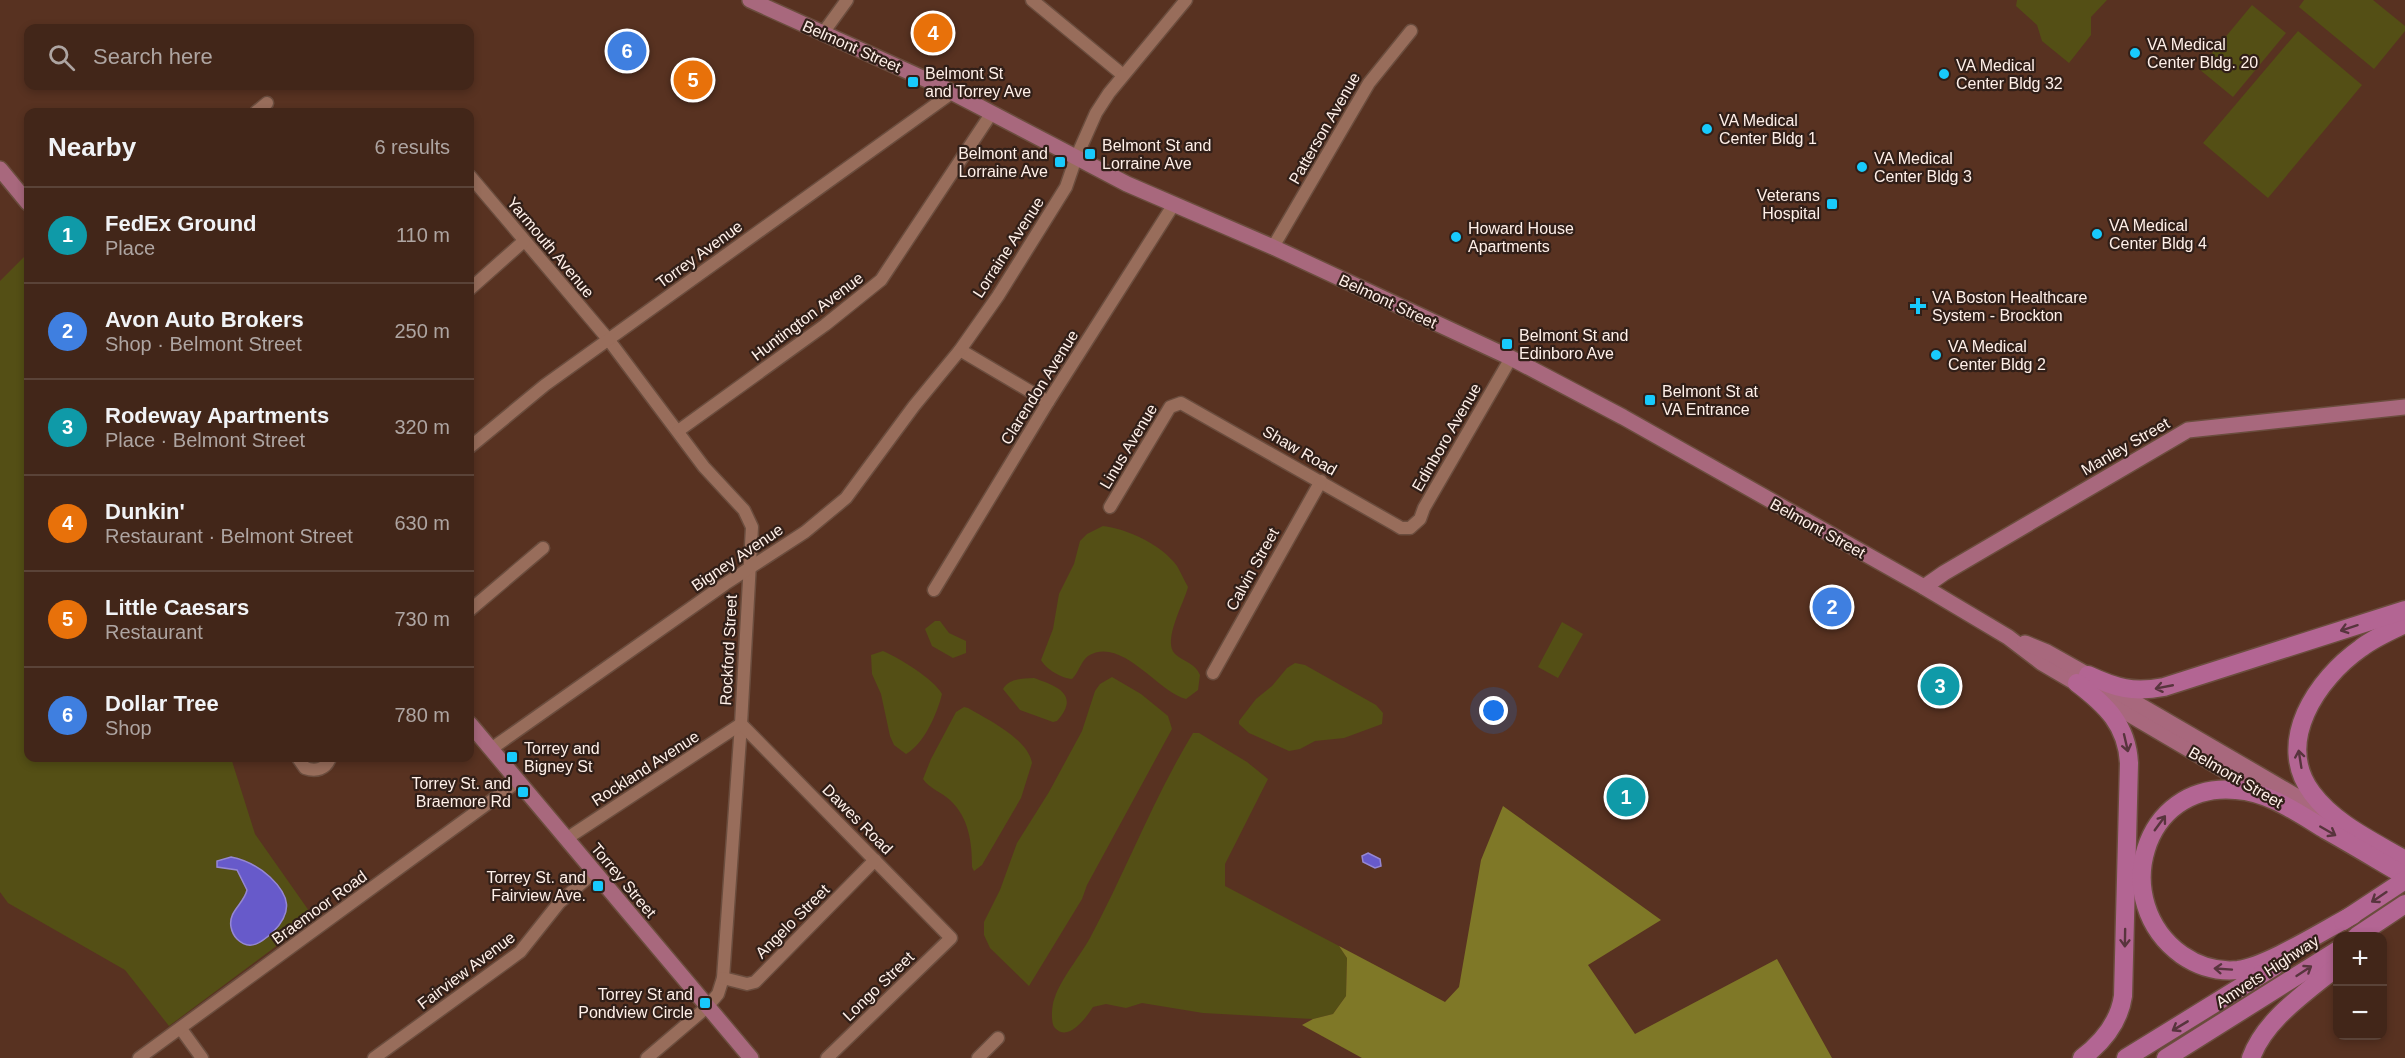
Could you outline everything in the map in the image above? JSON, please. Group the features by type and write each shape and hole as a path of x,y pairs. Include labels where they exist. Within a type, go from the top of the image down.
{"highway":[{"path":"2083,679 2119,688 2139,690 2164,687 2405,610"},
{"path":"2361,834 2324,806 2306,784 2301,769 2298,746 2301,722 2314,697 2346,660 2370,642 2405,624"},
{"path":"2082,1058 2112,1027 2119,1013 2123,996 2128,763 2126,740 2115,717 2083,679"},
{"path":"2286,806 2255,793 2225,789 2199,794 2169,811 2152,834 2143,862 2141,891 2153,924 2166,942 2186,957 2211,968 2229,970 2261,963 2353,915"},
{"name":"Belmont Street","path":"2286,806 2375,850 2405,860"},
{"name":"Belmont Street","path":"2361,834 2405,878"},
{"name":"Amvets Highway","path":"2126,1058 2235,992 2405,878"},
{"path":"2363,932 2405,905"},
{"path":"2375,932 2405,905"},
{"name":"Amvets Highway","path":"2166,1058 2333,953"},
{"path":"2251,1058 2260,1038 2271,1025 2333,970"}],"main road":[{"name":"Belmont Street","path":"750,0 953,92 1127,184 1273,247 1511,358 1637,425 1924,587 2008,637 2042,663 2083,679 2361,834"},
{"path":"0,169 24,198"},
{"name":"Manley Street","path":"1924,587 1944,573 2188,430 2405,407"},
{"name":"Belmont Street","path":"2083,679 2286,806"},
{"name":"Torrey Street","path":"474,729 751,1058"}],"street":[{"path":"823,33 847,0"},
{"path":"1032,0 1123,75"},
{"name":"Lorraine Avenue","path":"960,350 998,296 1066,187 1096,113 1123,75 1186,0"},
{"name":"Patterson Avenue","path":"1273,247 1369,83 1411,30"},
{"name":"Torrey Avenue","path":"474,444 545,385 953,92"},
{"path":"261,108 267,103"},
{"name":"Huntington Avenue","path":"678,431 825,326 876,285 991,114"},
{"name":"Yarmouth Avenue","path":"474,181 608,339"},
{"name":"Clarendon Avenue","path":"934,590 1048,402 1174,204"},
{"path":"474,285 524,241"},
{"name":"Rockford Street","path":"608,339 704,467 737,502 749,519 752,538 723,978 718,994 707,1007 647,1058"},
{"path":"960,350 1048,402"},
{"name":"Bigney Avenue","path":"491,749 805,532 846,498 914,406 960,350"},
{"name":"Edinboro Avenue","path":"1407,528 1416,524 1511,358"},
{"name":"Shaw Road","path":"1175,404 1191,407 1401,528 1407,528"},
{"name":"Linus Avenue","path":"1110,507 1170,407 1175,404"},
{"name":"Calvin Street","path":"1213,673 1321,481"},
{"path":"474,607 543,548"},
{"name":"Rockland Avenue","path":"566,839 741,724"},
{"name":"Dawes Road","path":"741,724 951,938"},
{"path":"301,762 305,768 316,770 328,762"},
{"name":"Braemoor Road","path":"140,1058 518,782"},
{"name":"Angelo Street","path":"723,978 747,984 755,982 875,860"},
{"name":"Fairview Avenue","path":"375,1058 520,952 559,903 594,872"},
{"name":"Longo Street","path":"827,1058 951,938"},
{"path":"181,1029 202,1058"},
{"path":"978,1058 998,1038"}],"shaded area":[{"path":"2017,0 2107,0 2091,17 2091,35 2069,63 2042,41 2037,25 2016,6"},
{"path":"2304,0 2373,0 2405,26 2405,31 2374,69 2299,7"},
{"path":"2252,5 2286,33 2233,97 2199,69"},
{"path":"2298,31 2362,85 2268,198 2203,143"},
{"path":"24,257 24,762 232,762 255,834 314,918 169,1026 125,970 8,903 0,892 0,281"},
{"path":"1103,526 1133,534 1163,551 1177,566 1188,587 1171,640 1175,654 1192,665 1200,675 1198,690 1186,699 1175,694 1139,667 1113,653 1101,652 1088,656 1072,679 1054,672 1041,660 1053,629 1059,594 1074,564 1080,541 1087,534"},
{"path":"935,621 940,621 949,633 966,641 966,653 953,658 932,646 925,629"},
{"path":"1562,622 1583,634 1558,678 1538,667"},
{"path":"883,651 924,676 942,694 929,728 919,743 906,754 894,745 890,736 881,694 872,674 871,655"},
{"path":"1295,663 1305,665 1376,705 1383,713 1382,724 1344,738 1315,741 1300,749 1289,751 1249,733 1239,724 1239,721 1256,699"},
{"path":"1112,677 1141,694 1168,716 1172,729 1087,885 1082,899 1029,986 990,948 984,935 984,922 1000,890 1017,843 1049,792 1082,731 1095,691 1100,684"},
{"path":"1034,678 1063,692 1067,704 1057,721 1053,722 1020,710 1003,689 1012,681"},
{"path":"964,707 996,724 1015,738 1029,754 1032,763 1021,798 982,865 974,871 968,831 961,815 950,800 923,779 956,712"},
{"path":"1193,733 1199,733 1247,762 1268,779 1225,864 1225,886 1339,946 1347,958 1346,996 1333,1014 1313,1019 1203,1013 1142,1003 1126,1008 1106,1004 1093,1007 1082,1022 1072,1030 1060,1032 1053,1025 1052,1018 1053,1004 1058,990 1090,938 1165,783"},
{"path":"1503,806 1661,920 1588,965 1635,1034 1777,959 1832,1058 1362,1058 1302,1025 1313,1019 1333,1014 1346,996 1347,958 1339,946 1445,1002 1459,987 1481,860"},
{"path":"1368,853 1380,859 1381,866 1375,868 1363,862 1362,856"},
{"path":"231,857 261,870 277,884 285,897 284,918 269,936 256,944 242,943 231,929 232,916 247,890 237,870 217,867 217,861"}],"place":[{"name":"Dunkin'","path":"933,33"},
{"name":"Dollar Tree","path":"627,51"},
{"name":"VA Medical Center Bldg. 20","path":"2135,53"},
{"name":"VA Medical Center Bldg 32","path":"1944,74"},
{"name":"Little Caesars","path":"693,80"},
{"name":"Belmont St and Torrey Ave","path":"913,82"},
{"name":"VA Medical Center Bldg 1","path":"1707,129"},
{"name":"Belmont St and Lorraine Ave","path":"1090,154"},
{"name":"Belmont and Lorraine Ave","path":"1060,162"},
{"name":"VA Medical Center Bldg 3","path":"1862,167"},
{"name":"Veterans Hospital","path":"1832,204"},
{"name":"VA Medical Center Bldg 4","path":"2097,234"},
{"name":"Howard House Apartments","path":"1456,237"},
{"name":"VA Boston Healthcare System - Brockton","path":"1918,306"},
{"name":"Belmont St and Edinboro Ave","path":"1507,344"},
{"name":"VA Medical Center Bldg 2","path":"1936,355"},
{"name":"Belmont St at VA Entrance","path":"1650,400"},
{"name":"Avon Auto Brokers","path":"1832,607"},
{"name":"Rodeway Apartments","path":"1940,686"},
{"name":"Torrey and Bigney St","path":"512,757"},
{"name":"Torrey St. and Braemore Rd","path":"523,792"},
{"name":"FedEx Ground","path":"1626,797"},
{"name":"Torrey St. and Fairview Ave.","path":"598,886"},
{"name":"Torrey St and Pondview Circle","path":"705,1003"}]}
